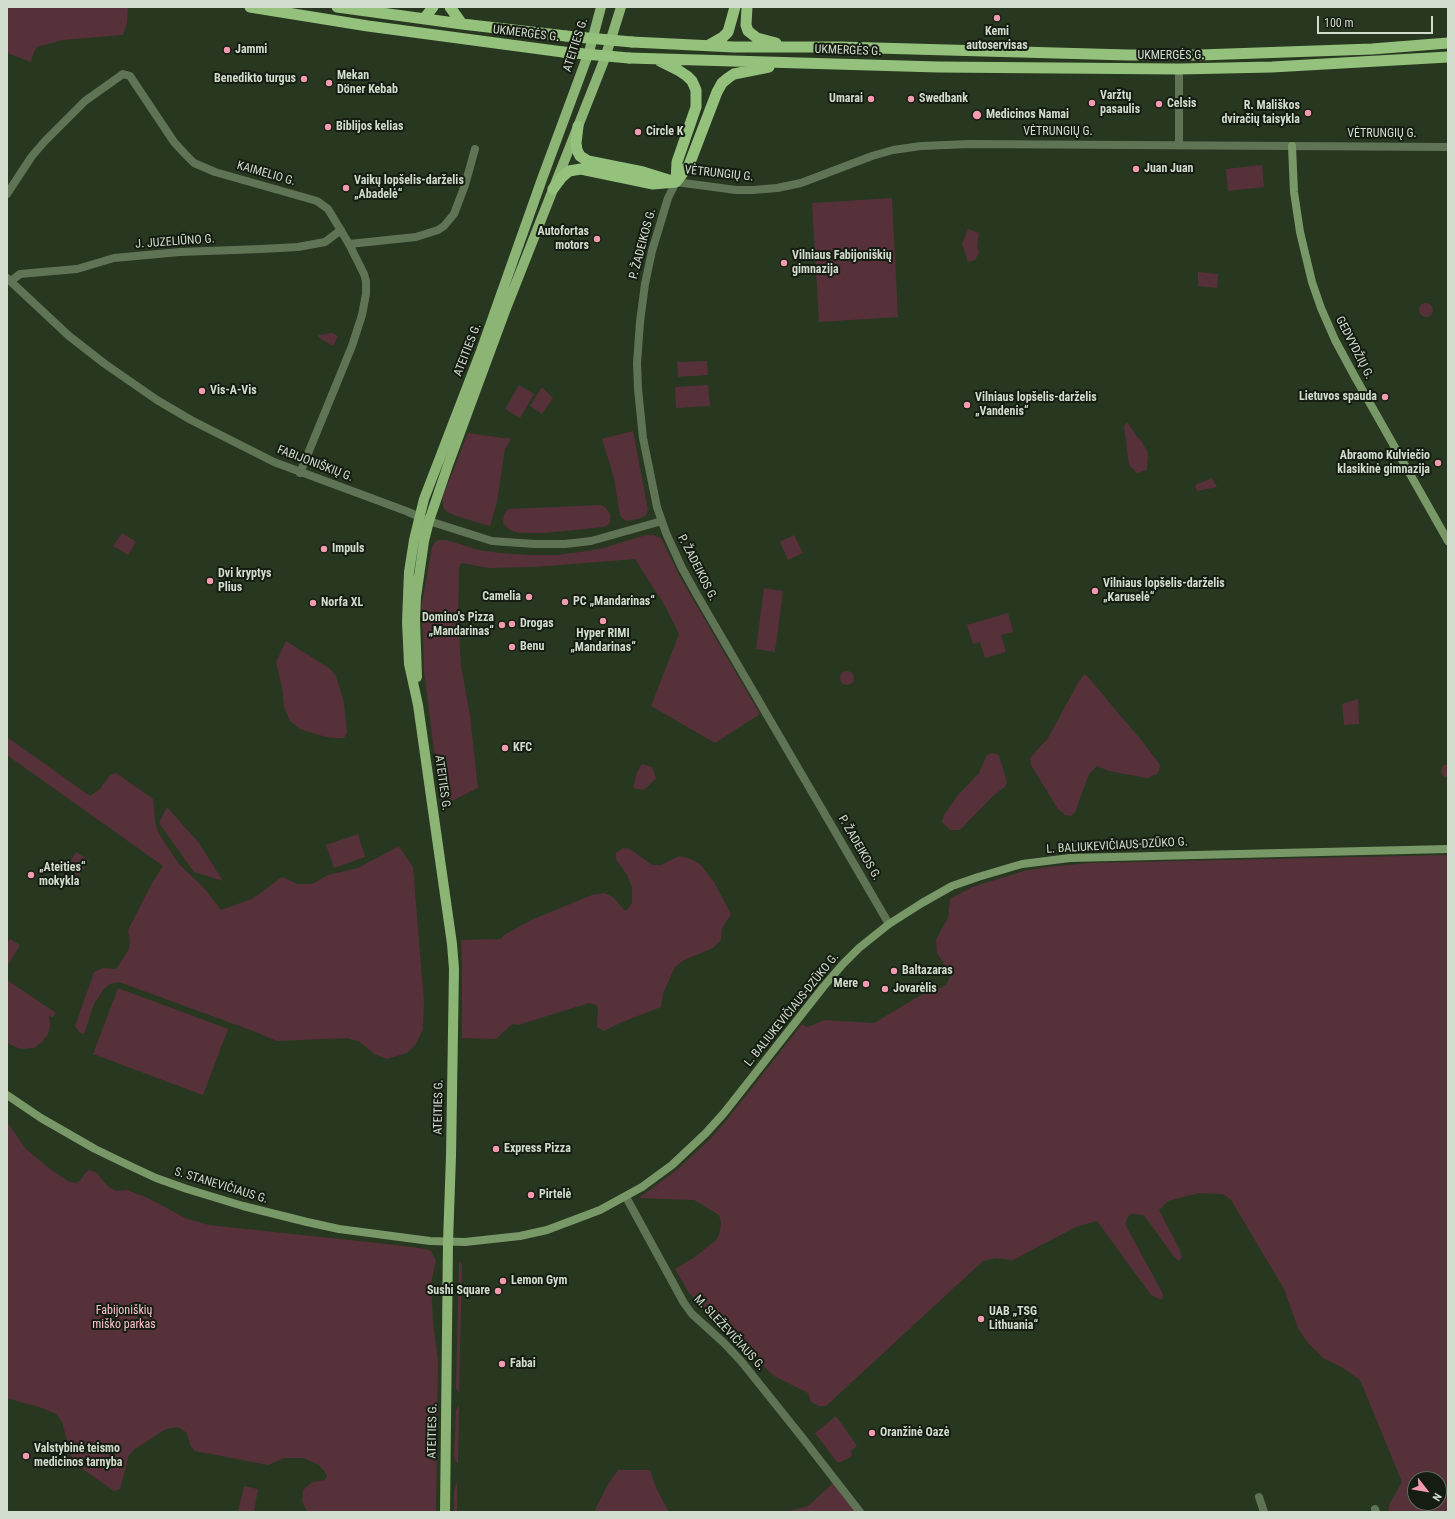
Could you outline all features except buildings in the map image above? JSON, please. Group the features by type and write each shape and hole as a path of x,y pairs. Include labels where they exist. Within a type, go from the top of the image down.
{"highway":[{"name":"UKMERGĖS G.","path":"250,7 368,26 563,52 656,60 789,62 938,67 1179,69 1448,57"},
{"name":"UKMERGĖS G.","path":"337,7 566,36 632,42 707,46 794,48 840,47 1128,55 1247,54 1372,49 1448,43"},
{"path":"424,19 432,7"},
{"path":"450,7 462,24"},
{"path":"707,46 718,41 728,32 735,7"},
{"path":"747,7 746,25 748,31 752,35 764,41 794,48"},
{"path":"656,60 678,70 687,76 692,81 696,90 696,107 677,162 676,182"},
{"path":"553,189 562,177 569,171 581,169 653,184 676,182 689,165 717,92 722,83 740,72 789,62"},
{"path":"578,126 576,142 577,150 580,156 588,161 650,174 676,182"}],"main road":[{"name":"ATEITIES G.","path":"445,1512 448,1242 452,1156 454,969 452,944 418,705 409,664 407,622 409,572 414,540 424,498 482,351 589,52 601,9"},
{"name":"ATEITIES G.","path":"418,705 414,620 420,567 429,521 462,428 553,189 605,58 620,11"},
{"name":"GEDVYDŽIŲ G.","path":"1292,146 1294,192 1300,232 1308,268 1321,308 1354,378 1448,541"},
{"name":"L. BALIUKEVIČIAUS-DZŪKO G.","path":"448,1242 478,1241 520,1236 547,1230 594,1212 626,1197 659,1175 689,1150 724,1113 824,986 859,948 889,924 952,886 1022,864 1047,860 1095,856 1448,849"},
{"name":"S. STANEVIČIAUS G.","path":"7,1095 41,1118 95,1149 156,1178 187,1189 222,1200 307,1222 391,1237 448,1242"}],"street":[{"path":"1247,54 1247,67"},
{"path":"1179,69 1179,145"},
{"name":"KAIMELIO G.","path":"7,194 32,156 44,141 85,101 123,74 130,76 174,142 194,163 215,172 318,201 328,209 349,244 366,281 366,294 363,312 350,354 300,473"},
{"name":"VĖTRUNGIŲ G.","path":"676,182 736,190 777,188 801,183 886,152 921,146 970,144 1448,147"},
{"path":"349,244 416,237 438,230 444,226 454,214 465,185 475,149"},
{"name":"P. ŽADEIKOS G.","path":"676,182 668,198 650,258 640,322 637,363 644,451 662,521 682,568 703,606 753,694 795,760 889,924"},
{"name":"J. JUZELIŪNO G.","path":"9,279 20,274 77,269 114,258 180,252 298,247 325,242 341,230"},
{"name":"FABIJONIŠKIŲ G.","path":"9,279 69,336 128,381 162,403 214,433 300,473 429,521 492,540 518,544 565,544 590,541 662,521"},
{"name":"M. SLEŽEVIČIAUS G.","path":"626,1197 684,1303 692,1314 724,1343 741,1362 860,1512"},
{"path":"1260,1497 1264,1512"}],"green space":[{"path":"7,7 128,7 127,23 123,35 63,40 37,47 31,62 7,53"},
{"path":"1262,165 1264,187 1228,191 1226,169"},
{"path":"892,198 898,317 819,322 812,203"},
{"path":"968,229 979,233 977,246 979,253 975,260 968,262 962,244"},
{"path":"1198,272 1218,274 1217,288 1198,286"},
{"path":"1426,303 1431,305 1433,310 1431,315 1426,317 1421,315 1419,310 1421,305"},
{"path":"332,333 338,336 333,346 318,337 319,335"},
{"path":"707,361 708,375 678,377 677,362"},
{"path":"519,385 534,394 520,418 505,409"},
{"path":"708,385 710,406 676,408 675,387"},
{"path":"542,387 553,398 542,414 530,406"},
{"path":"1127,422 1142,442 1148,453 1147,470 1137,473 1129,465 1124,426"},
{"path":"633,431 648,510 645,516 626,521 620,516 614,478 602,439"},
{"path":"468,433 511,439 505,449 497,502 490,526 456,516 447,512 443,507 443,496"},
{"path":"1212,478 1217,487 1197,491 1195,485"},
{"path":"601,505 605,507 610,514 610,522 604,527 544,533 519,533 510,530 503,523 504,515 508,509"},
{"path":"122,533 136,542 128,555 113,546"},
{"path":"646,535 653,535 661,538 681,579 760,714 715,743 651,706 679,634 665,606 635,559 535,567 489,568 462,563 459,567 458,615 461,666 470,716 478,788 441,806 424,671 423,632 420,614 432,547 435,542 438,540 446,540 479,550 500,553 559,555 600,549"},
{"path":"794,535 803,553 788,560 780,542"},
{"path":"764,588 783,591 775,652 756,649"},
{"path":"1008,613 1013,632 1001,635 1006,652 985,658 980,642 973,644 967,625"},
{"path":"286,641 329,668 336,676 344,703 347,733 344,738 332,738 318,735 300,729 290,721 284,707 282,687 276,662"},
{"path":"847,671 852,673 854,678 852,683 847,685 842,683 840,678 842,673"},
{"path":"1084,674 1142,741 1160,765 1157,774 1147,778 1109,771 1097,766 1089,774 1075,812 1071,816 1065,815 1058,809 1031,765 1030,758 1048,738"},
{"path":"1358,699 1359,724 1344,725 1342,704"},
{"path":"7,737 90,796 100,789 110,775 116,773 153,799 155,822 159,834 179,864 204,888 221,910 252,899 282,877 298,884 312,884 328,875 358,868 399,846 413,867 424,1002 423,1029 416,1044 407,1053 387,1059 374,1054 360,1042 347,1038 277,1041 119,982 110,984 103,990 94,1004 84,1034 80,1033 75,1026 94,972 103,968 116,969 129,949 130,941 128,930 153,881 163,866 7,755"},
{"path":"992,753 999,755 1007,782 1005,787 993,796 960,830 950,830 942,822 944,815 958,795 979,773 987,755"},
{"path":"642,764 652,767 656,778 644,790 633,788 637,772"},
{"path":"1444,765 1448,765 1448,777 1444,777 1441,773"},
{"path":"167,807 199,843 223,881 194,872 159,823"},
{"path":"358,834 365,857 334,868 326,845"},
{"path":"623,848 630,849 652,865 661,865 679,856 691,859 700,864 714,882 731,914 722,928 721,940 713,948 684,960 675,967 663,993 661,1007 604,1031 597,1027 598,1008 596,1005 589,1003 518,1025 512,1024 496,1039 462,1038 461,940 501,939 504,935 531,920 592,895 604,893 613,897 624,910 627,910 632,903 632,887 627,875 616,859 616,853"},
{"path":"76,852 89,860 79,876 66,868"},
{"path":"1448,855 1448,1512 1389,1512 1389,1505 1402,1482 1360,1380 1343,1368 1323,1358 1307,1342 1298,1328 1284,1289 1231,1200 1223,1194 1199,1193 1168,1201 1159,1210 1179,1248 1182,1257 1179,1261 1174,1257 1144,1215 1129,1215 1125,1224 1163,1294 1162,1300 1151,1295 1097,1221 1076,1227 1013,1260 995,1258 983,1261 826,1406 819,1406 811,1402 808,1393 774,1376 689,1293 675,1269 695,1257 717,1239 721,1222 719,1215 694,1200 639,1198 679,1168 709,1140 726,1121 802,1024 807,1027 825,1020 874,1023 931,989 941,988 946,985 951,975 937,953 936,940 948,918 950,899 972,887 1024,871 1089,863"},
{"path":"10,939 20,945 8,965 7,943"},
{"path":"7,980 56,1013 53,1017 49,1016 50,1026 48,1034 42,1042 34,1048 18,1048 7,1043"},
{"path":"118,988 228,1029 203,1095 93,1054"},
{"name":"Fabijoniškių miško parkas","path":"7,1122 26,1149 50,1169 68,1181 75,1183 80,1181 89,1170 97,1173 110,1188 117,1191 127,1190 148,1198 185,1218 209,1225 396,1245 431,1251 436,1261 431,1283 433,1322 438,1361 436,1512 307,1512 302,1500 303,1490 312,1482 325,1480 327,1475 319,1465 303,1458 284,1458 268,1465 195,1451 190,1445 187,1433 178,1427 166,1429 135,1449 129,1455 120,1489 114,1491 77,1465 72,1459 62,1422 56,1414 42,1408 7,1398"},
{"path":"459,1261 462,1264 459,1393 456,1388"},
{"path":"459,1405 458,1464 454,1456 456,1410"},
{"path":"836,1416 857,1446 851,1451 852,1456 841,1462 837,1462 815,1433"},
{"path":"618,1470 650,1470 656,1488 669,1512 594,1512 607,1486"},
{"path":"457,1481 457,1512 454,1512 454,1491"},
{"path":"834,1482 856,1512 786,1512 808,1506"},
{"path":"244,1486 258,1489 254,1512 238,1511"}],"place":[{"name":"Kemi autoservisas","path":"997,18"},
{"name":"Jammi","path":"227,50"},
{"name":"Benedikto turgus","path":"304,79"},
{"name":"Mekan Döner Kebab","path":"329,83"},
{"name":"Umarai","path":"871,99"},
{"name":"Swedbank","path":"911,99"},
{"name":"Varžtų pasaulis","path":"1092,103"},
{"name":"Celsis","path":"1159,104"},
{"name":"R. Mališkos dviračių taisykla","path":"1308,113"},
{"name":"Medicinos Namai","path":"977,115"},
{"name":"Biblijos kelias","path":"328,127"},
{"name":"Circle K","path":"638,132"},
{"name":"Juan Juan","path":"1136,169"},
{"name":"Vaikų lopšelis-darželis „Abadelė“","path":"346,188"},
{"name":"Autofortas motors","path":"597,239"},
{"name":"Vilniaus Fabijoniškių gimnazija","path":"784,263"},
{"name":"Vis-A-Vis","path":"202,391"},
{"name":"Lietuvos spauda","path":"1385,397"},
{"name":"Vilniaus lopšelis-darželis „Vandenis“","path":"967,405"},
{"name":"Abraomo Kulviečio klasikinė gimnazija","path":"1438,463"},
{"name":"Impuls","path":"324,549"},
{"name":"Dvi kryptys Plius","path":"210,581"},
{"name":"Vilniaus lopšelis-darželis „Karuselė“","path":"1095,591"},
{"name":"Camelia","path":"529,597"},
{"name":"PC „Mandarinas“","path":"565,602"},
{"name":"Norfa XL","path":"313,603"},
{"name":"Hyper RIMI „Mandarinas“","path":"603,621"},
{"name":"Drogas","path":"512,624"},
{"name":"Domino's Pizza „Mandarinas“","path":"502,625"},
{"name":"Benu","path":"512,647"},
{"name":"KFC","path":"505,748"},
{"name":"„Ateities“ mokykla","path":"31,875"},
{"name":"Baltazaras","path":"894,971"},
{"name":"Mere","path":"866,984"},
{"name":"Jovarėlis","path":"885,989"},
{"name":"Express Pizza","path":"496,1149"},
{"name":"Pirtelė","path":"531,1195"},
{"name":"Lemon Gym","path":"503,1281"},
{"name":"Sushi Square","path":"498,1291"},
{"name":"UAB „TSG Lithuania“","path":"981,1319"},
{"name":"Fabai","path":"502,1364"},
{"name":"Oranžinė Oazė","path":"872,1433"},
{"name":"Valstybinė teismo medicinos tarnyba","path":"26,1456"}]}
